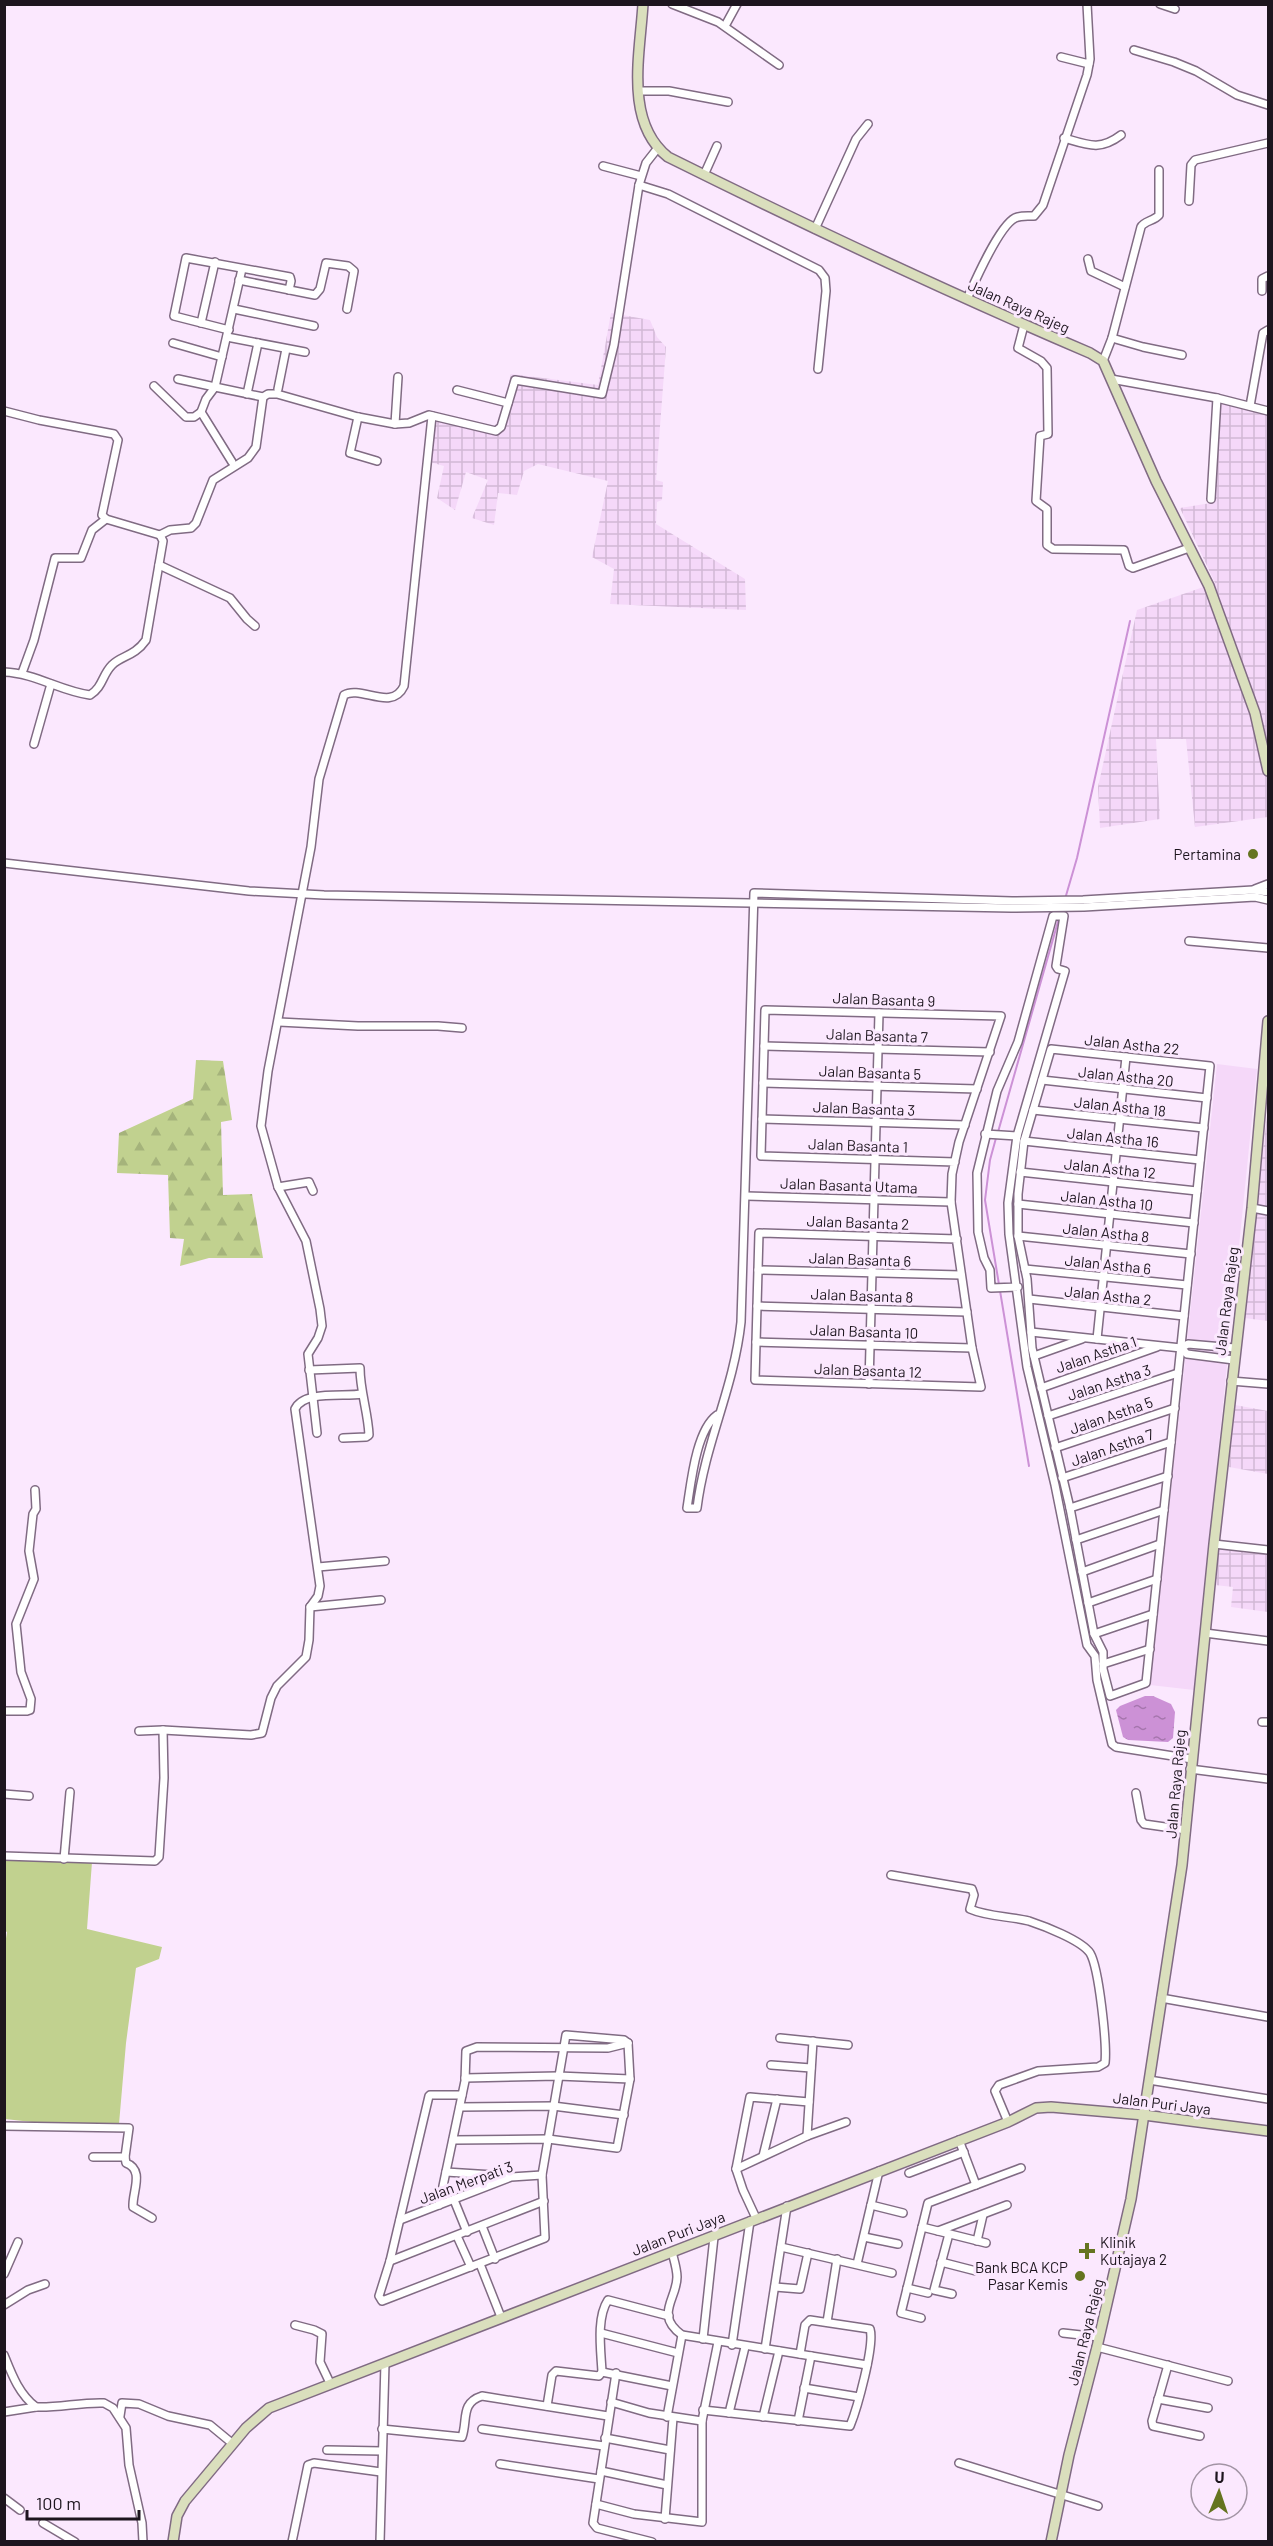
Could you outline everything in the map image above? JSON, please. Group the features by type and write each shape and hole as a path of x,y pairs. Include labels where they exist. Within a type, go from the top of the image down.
{"main road":[{"path":"643,4 638,91 642,117 657,149"},
{"name":"Jalan Raya Rajeg","path":"657,149 668,157 815,229 1090,353 1103,361"},
{"path":"1103,361 1189,548 1209,586 1255,713 1269,771"},
{"name":"Jalan Raya Rajeg","path":"1051,2541 1129,2207 1186,1830 1233,1360 1252,1208 1269,1021"},
{"name":"Jalan Puri Jaya","path":"173,2541 181,2507 210,2468 253,2420 269,2408 385,2363 499,2313 714,2237 753,2216 787,2206 1008,2122 1036,2109 1051,2107 1144,2115 1269,2131"}],"street":[{"path":"672,4 687,7 725,26 779,65"},
{"path":"725,26 737,4"},
{"path":"966,299 986,259 1012,220 1018,216 1034,216 1043,206 1089,64 1087,4"},
{"path":"1160,4 1175,9"},
{"path":"1134,50 1174,62 1196,71 1238,95 1269,105"},
{"path":"1061,57 1089,64"},
{"path":"638,91 669,91 728,102"},
{"path":"815,229 856,139 868,124"},
{"path":"1064,138 1093,146 1102,146 1110,144 1121,135"},
{"path":"1189,201 1191,165 1195,160 1269,143"},
{"path":"704,175 717,146"},
{"path":"178,379 263,397 276,394 358,417 394,424 409,423 432,416 496,431 501,427 515,380 602,394 614,345 641,176 646,163 657,149"},
{"path":"603,166 641,176"},
{"path":"1103,361 1112,338 1142,224 1159,215 1159,170"},
{"path":"639,185 668,194 819,270 825,278 826,291 818,369"},
{"path":"290,290 290,277 189,257 185,259 173,315 258,343 305,352"},
{"path":"1088,259 1091,271 1125,287"},
{"path":"201,323 214,262"},
{"path":"239,280 315,295 319,293 322,262 348,266 354,271 347,309"},
{"path":"154,386 186,417 194,417 201,412 206,399 215,387 242,269"},
{"path":"1262,291 1262,279 1269,276"},
{"path":"234,309 314,326"},
{"path":"1024,325 1018,348 1041,361 1048,371 1048,434 1040,435 1036,501 1047,509 1047,545 1053,549 1124,550 1129,566 1133,568 1189,548"},
{"path":"1250,406 1263,333 1269,330"},
{"path":"1112,338 1137,346 1182,355"},
{"path":"173,343 222,357"},
{"path":"247,394 258,343"},
{"path":"278,389 286,349"},
{"path":"394,424 398,377"},
{"path":"1111,379 1217,398 1269,411"},
{"path":"457,390 508,403"},
{"path":"105,519 160,535 170,530 191,528 196,522 213,480 248,458 256,447 263,397"},
{"path":"1211,499 1217,398"},
{"path":"4,411 117,436 102,509 105,519"},
{"path":"201,412 232,462"},
{"path":"317,1433 309,1370 309,1350 318,1338 322,1326 320,1309 306,1241 278,1187 261,1126 268,1071 302,894 320,779 344,695 351,692 388,697 398,694 404,686 432,416"},
{"path":"358,417 350,453 377,461"},
{"path":"22,672 34,639 55,558 81,558 92,530 105,519"},
{"path":"4,672 22,672 51,684 90,695 101,685 114,663 132,655 146,640 163,541 160,535"},
{"path":"159,565 230,598 255,626"},
{"path":"34,744 51,684"},
{"path":"4,862 249,891 302,894 754,904 1074,907 1255,897 1269,900"},
{"path":"1253,890 1269,884"},
{"path":"717,1416 709,1421 702,1438 687,1508 697,1508 704,1464 718,1426 717,1416 728,1392 737,1356 746,1196 754,893 1012,901 1083,900 1253,890 1269,892"},
{"path":"1018,1287 992,1288 990,1270 984,1258 978,1232 977,1173 988,1134 996,1091 1018,1042 1058,916 1064,916 1056,966 1058,969 1064,969 1065,974 1017,1136 1008,1203 1009,1234 1018,1287 1027,1367 1057,1496 1087,1646 1095,1656 1097,1680 1112,1744 1116,1747 1269,1779"},
{"path":"1189,941 1269,948"},
{"name":"Jalan Basanta 9","path":"764,1046 765,1010 1002,1016 990,1052"},
{"path":"869,1384 879,1013"},
{"path":"279,1022 462,1028"},
{"path":"762,1119 764,1046"},
{"name":"Jalan Basanta 7","path":"764,1046 990,1052"},
{"name":"Jalan Astha 22","path":"1042,1080 1051,1049 1210,1066 1207,1098"},
{"path":"972,1348 951,1202 955,1162 990,1052"},
{"path":"1097,1339 1126,1058"},
{"path":"1042,1080 1024,1141 1020,1172 1018,1236 1025,1269 1034,1356 1070,1508 1094,1634 1103,1652 1103,1664 1110,1696 1146,1683 1207,1098"},
{"name":"Jalan Astha 20","path":"1042,1080 1207,1098"},
{"name":"Jalan Basanta 5","path":"763,1083 977,1089"},
{"name":"Jalan Astha 18","path":"1033,1110 1204,1128"},
{"name":"Jalan Basanta 3","path":"762,1119 965,1125"},
{"name":"Jalan Basanta 1","path":"762,1119 761,1156 955,1162"},
{"path":"988,1134 1017,1136"},
{"name":"Jalan Astha 16","path":"1024,1141 1200,1160"},
{"name":"Jalan Astha 12","path":"1020,1172 1197,1191"},
{"path":"278,1187 309,1182 313,1191"},
{"name":"Jalan Basanta Utama","path":"746,1196 951,1202"},
{"name":"Jalan Astha 10","path":"1018,1204 1194,1224"},
{"path":"1252,1208 1269,1211"},
{"name":"Jalan Basanta 2","path":"758,1270 759,1233 957,1239"},
{"name":"Jalan Astha 8","path":"1018,1236 1191,1254"},
{"name":"Jalan Astha 6","path":"1025,1269 1187,1285"},
{"path":"756,1341 758,1270"},
{"name":"Jalan Basanta 6","path":"758,1270 962,1275"},
{"name":"Jalan Astha 2","path":"1029,1299 1184,1316"},
{"name":"Jalan Basanta 8","path":"757,1306 967,1312"},
{"path":"1031,1332 1181,1348 1188,1344 1235,1348"},
{"path":"1034,1356 1086,1338"},
{"name":"Jalan Basanta 10","path":"756,1341 972,1348"},
{"name":"Jalan Basanta 12","path":"756,1341 755,1380 981,1387 972,1348"},
{"name":"Jalan Astha 1","path":"1041,1388 1159,1346"},
{"path":"1181,1348 1187,1354 1233,1360"},
{"path":"309,1370 360,1368 362,1394 368,1409 369,1435 343,1438"},
{"name":"Jalan Astha 3","path":"1048,1416 1178,1373"},
{"path":"1231,1381 1269,1383"},
{"path":"139,1731 163,1730 251,1735 262,1733 271,1698 277,1686 306,1657 310,1607 318,1596 320,1586 294,1415 298,1403 313,1397 362,1394"},
{"name":"Jalan Astha 5","path":"1055,1448 1175,1408"},
{"path":"702,1438 711,1441"},
{"name":"Jalan Astha 7","path":"1062,1478 1171,1442"},
{"path":"1070,1508 1168,1476"},
{"path":"4,1711 30,1710 32,1703 21,1672 16,1624 34,1579 28,1551 33,1514 36,1509 35,1490"},
{"path":"1076,1540 1164,1510"},
{"path":"1082,1572 1161,1544"},
{"path":"1214,1544 1269,1550"},
{"path":"318,1567 385,1561"},
{"path":"1088,1603 1157,1579"},
{"path":"310,1607 381,1600"},
{"path":"1094,1634 1153,1614"},
{"path":"1205,1634 1269,1641"},
{"path":"1103,1664 1149,1649"},
{"path":"4,1856 155,1861 159,1857 164,1778 163,1730"},
{"path":"64,1859 70,1792"},
{"path":"1136,1793 1141,1820 1144,1824 1186,1830"},
{"path":"4,1794 29,1796"},
{"path":"891,1875 972,1889 974,1895 970,1909 1029,1922 1079,1943 1090,1953 1094,1961 1105,2063 1098,2067 1031,2072 999,2085 995,2088 1008,2122"},
{"path":"1161,1998 1269,2017"},
{"path":"462,2095 429,2096 390,2261 379,2296 384,2301 545,2238 542,2175 558,2076 568,2034 624,2040 628,2043"},
{"path":"780,2038 848,2045"},
{"path":"807,2136 813,2041"},
{"path":"439,2205 465,2078 465,2053 473,2048 608,2048 628,2043"},
{"path":"453,2140 548,2139 616,2148 630,2079 628,2043"},
{"path":"771,2065 811,2068"},
{"path":"465,2078 558,2076 630,2079"},
{"path":"1149,2083 1269,2099"},
{"path":"732,2345 753,2216 736,2169 750,2097 809,2102"},
{"path":"763,2156 777,2099"},
{"path":"460,2107 554,2106 624,2115"},
{"path":"736,2169 807,2136 846,2122"},
{"path":"4,2126 128,2127 130,2130 126,2163 132,2165 137,2173 133,2207 152,2218"},
{"path":"959,2140 976,2185"},
{"path":"909,2173 964,2152"},
{"path":"93,2157 125,2157"},
{"path":"921,2318 901,2313 928,2203 1021,2168"},
{"path":"857,2264 879,2171"},
{"path":"446,2172 511,2176"},
{"name":"Jalan Merpati 3","path":"400,2220 511,2176 542,2175"},
{"path":"453,2200 466,2232"},
{"path":"390,2261 543,2201"},
{"path":"871,2205 903,2213"},
{"path":"938,2231 1007,2205"},
{"path":"765,2349 787,2206"},
{"path":"976,2241 983,2215"},
{"path":"482,2226 495,2259"},
{"path":"922,2227 986,2243"},
{"path":"949,2234 934,2290 952,2294"},
{"path":"457,2236 471,2267"},
{"path":"864,2236 898,2244"},
{"path":"703,2339 714,2237"},
{"path":"4,2274 18,2242"},
{"path":"781,2247 892,2273"},
{"path":"672,2252 677,2280 669,2305 669,2316 673,2326 682,2335 732,2345 867,2365"},
{"path":"775,2287 801,2288 808,2253"},
{"path":"827,2322 837,2259"},
{"path":"941,2262 976,2271"},
{"path":"480,2264 499,2313"},
{"path":"6,2302 45,2284"},
{"path":"907,2288 928,2293"},
{"path":"603,2372 601,2333 605,2304 608,2300 669,2316"},
{"path":"703,2410 849,2426 867,2365 872,2335 870,2329 827,2322 807,2322 800,2354"},
{"path":"295,2325 322,2334 320,2362 330,2383"},
{"path":"601,2333 678,2353"},
{"path":"1063,2333 1099,2337"},
{"path":"664,2519 670,2450 672,2386 682,2335"},
{"path":"596,2504 664,2519 702,2522 702,2421 718,2342"},
{"path":"729,2413 745,2347"},
{"path":"1097,2348 1182,2371 1212,2375 1228,2381"},
{"path":"763,2417 779,2351"},
{"path":"4,2355 13,2378 24,2396 36,2407"},
{"path":"798,2421 811,2356"},
{"path":"380,2541 381,2429 385,2363"},
{"path":"1168,2366 1152,2421 1153,2426 1200,2436"},
{"path":"548,2406 554,2372 599,2376 603,2372 616,2373 672,2386"},
{"path":"616,2373 593,2523 597,2528 651,2541"},
{"path":"4,2377 13,2378"},
{"path":"804,2388 859,2397"},
{"path":"381,2429 462,2437 466,2408 471,2401 482,2396 608,2416"},
{"path":"1158,2399 1208,2408"},
{"path":"611,2402 670,2417 702,2421"},
{"path":"4,2412 36,2407 63,2407 80,2403 104,2403 113,2408 126,2428 129,2465 142,2523 140,2541"},
{"path":"120,2416 122,2403 139,2404 168,2416 210,2425 233,2444"},
{"path":"482,2429 670,2450"},
{"path":"327,2450 382,2451"},
{"path":"292,2541 308,2465 314,2463 381,2472"},
{"path":"959,2463 1098,2506"},
{"path":"500,2464 667,2485"},
{"path":"4,2498 20,2510"},
{"path":"44,2523 75,2541"}],"shaded area":[{"path":"611,313 650,320 657,337 666,347 656,480 663,482 662,500 657,502 656,524 745,579 746,610 610,604 614,569 592,557 608,481 538,464 524,471 517,495 498,493 494,525 472,518 488,480 466,472 455,510 437,498 444,466 426,461 430,418 497,433 511,374 598,385"},
{"path":"1215,402 1268,410 1268,817 1195,827 1186,739 1156,739 1160,819 1100,828 1098,787 1137,610 1215,583 1180,508 1211,503"},
{"path":"1217,1064 1257,1069 1194,1690 1150,1685"},
{"path":"1268,1107 1268,1321 1244,1318"},
{"path":"1235,1405 1268,1411 1268,1474 1229,1467"},
{"path":"1218,1543 1268,1549 1268,1612 1231,1607 1233,1587 1215,1585"}],"green space":[{"path":"196,1060 223,1061 232,1120 221,1122 223,1195 252,1194 263,1258 209,1258 180,1266 184,1239 170,1238 168,1175 117,1173 119,1133 193,1099"},
{"path":"5,1858 92,1862 87,1929 162,1947 159,1959 136,1968 126,2043 119,2124 41,2123 5,2119 4,1951 7,1932 5,1931"}],"water":[{"path":"1145,1696 1153,1696 1171,1704 1175,1712 1173,1738 1168,1742 1128,1740 1123,1737 1116,1710 1120,1706"}],"waterway":[{"path":"1065,899 1077,858 1130,621"},
{"path":"998,1132 1059,918"},
{"path":"996,1138 990,1160 985,1200 1029,1466"}],"place":[{"name":"Pertamina","path":"1253,854"},
{"name":"Klinik Kutajaya 2","path":"1087,2251"},
{"name":"Bank BCA KCP Pasar Kemis","path":"1080,2276"}]}
